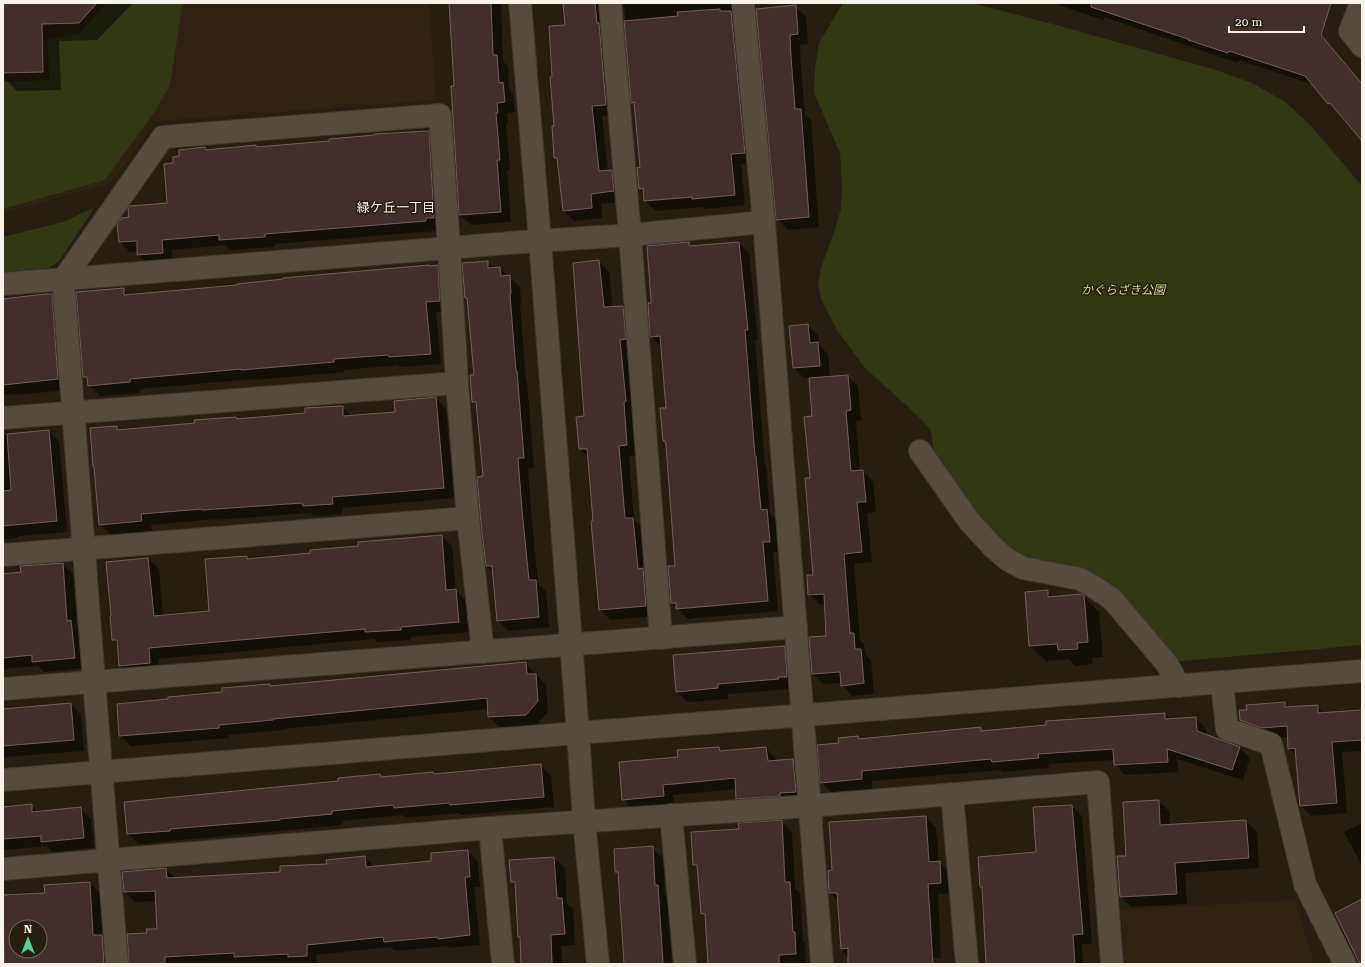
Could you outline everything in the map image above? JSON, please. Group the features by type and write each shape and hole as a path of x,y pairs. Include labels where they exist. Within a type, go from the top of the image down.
{"street":[{"path":"520,3 540,241 584,821 598,964"},
{"path":"610,3 630,235 661,638"},
{"path":"743,3 764,222 822,964"},
{"path":"1361,3 1350,31 1362,46"},
{"path":"117,964 63,280 163,137 440,115 450,248 457,383 468,518 483,652"},
{"path":"3,284 630,235 764,222"},
{"path":"3,418 457,383"},
{"path":"920,451 969,521 994,548 1008,560 1023,568 1080,579 1112,599 1167,664 1179,686"},
{"path":"3,555 468,518"},
{"path":"3,689 796,627"},
{"path":"3,780 1362,671"},
{"path":"1222,683 1227,729 1272,744 1305,884 1345,964"},
{"path":"3,869 490,828 810,806 1098,782 1112,964"},
{"path":"952,794 967,964"},
{"path":"671,815 685,964"},
{"path":"490,828 503,964"}],"shaded area":[{"path":"97,3 429,3 436,100 156,121 111,183 3,213 3,73 43,72 42,24 79,23"},
{"path":"1295,900 1314,964 1124,964 1121,910"}],"green space":[{"path":"107,3 184,3 182,7 170,86 155,111 105,180 3,209 3,82 49,80 48,40 80,33"},
{"name":"かぐらざき公園","path":"843,3 972,3 1216,70 1252,83 1287,103 1313,128 1362,186 1362,645 1171,662 1134,615 1025,559 1001,542 969,509 934,456 931,430 919,417 865,368 837,330 821,299 818,286 821,267 841,209 842,186 840,153 814,93 815,68 819,43"},
{"path":"95,207 59,261 49,268 3,272 3,237 63,222"}],"building":[{"path":"3,3 97,3 79,23 42,24 43,72 3,73"},
{"path":"449,3 491,3 493,55 497,55 499,83 503,82 505,102 497,103 498,113 496,113 500,160 497,160 501,212 459,215 451,86 454,86"},
{"path":"563,3 595,3 597,23 599,23 606,105 592,106 599,171 612,170 614,191 591,194 592,208 563,211 557,158 554,158 552,126 554,126 550,77 552,77 549,26 565,25"},
{"path":"1091,3 1331,3 1321,35 1362,84 1362,141 1305,76 1229,51 1228,53 1091,7"},
{"path":"796,5 798,34 790,35 791,57 795,109 801,109 809,217 776,220 756,9"},
{"path":"720,9 720,11 731,11 745,153 731,154 735,195 644,201 643,188 639,189 637,168 640,167 634,102 631,103 624,21 678,16 677,12"},
{"path":"429,131 434,218 426,218 426,221 265,234 265,237 219,240 219,235 162,240 163,253 137,255 137,241 119,242 117,224 122,218 129,217 128,209 130,206 167,203 164,164 173,163 173,157 179,156 179,150 205,147 206,150 256,145 256,147 329,141 329,139 375,134"},
{"path":"689,242 689,246 739,242 748,330 745,330 755,456 761,510 767,509 770,542 763,542 768,601 676,609 676,603 671,603 668,566 675,566 666,445 665,441 663,441 660,408 666,408 660,336 650,337 648,303 651,303 651,300 647,246"},
{"path":"599,260 604,307 623,306 626,339 620,340 626,401 624,402 627,445 619,446 625,518 633,518 638,569 643,568 646,606 599,610 591,521 593,521 587,449 579,449 576,417 584,416 573,263"},
{"path":"488,261 488,268 500,267 501,276 510,275 510,295 524,458 518,458 522,510 529,580 536,580 539,617 497,621 492,566 486,566 481,524 477,477 483,476 476,402 472,402 470,375 474,375 467,298 465,298 462,263"},
{"path":"438,265 440,301 426,302 431,354 389,357 388,355 334,359 334,362 130,379 130,382 88,386 87,377 83,377 76,292 124,288 124,295 237,285 283,278"},
{"path":"52,294 58,379 3,385 3,299"},
{"path":"808,324 810,343 818,342 820,366 793,368 789,326"},
{"path":"848,375 851,410 846,411 851,471 863,470 866,502 857,502 862,552 844,554 850,633 854,633 855,649 861,649 864,683 841,686 840,672 812,674 809,637 826,636 824,594 808,595 807,575 813,575 805,478 810,478 804,417 812,416 809,378"},
{"path":"436,397 444,488 332,497 333,504 303,506 302,503 141,514 142,521 99,525 90,428 117,426 117,430 195,423 194,420 236,417 237,419 305,413 305,408 343,406 343,416 395,412 394,401"},
{"path":"49,430 57,521 3,526 3,491 11,490 7,434"},
{"path":"442,535 446,590 456,589 459,622 401,627 401,630 365,632 365,629 149,648 150,663 119,666 117,640 112,640 106,562 148,558 154,616 209,611 205,559 247,556 247,559 310,553 310,550 358,546 358,542"},
{"path":"63,563 67,621 71,620 75,658 32,662 32,655 3,658 3,574 21,572 20,566"},
{"path":"1048,590 1048,597 1084,595 1088,642 1077,643 1078,649 1058,650 1057,644 1029,646 1025,592"},
{"path":"785,646 787,677 718,684 718,688 676,692 673,655"},
{"path":"526,662 527,674 536,674 538,701 526,715 488,717 487,698 219,725 219,728 119,736 117,704 222,692 222,688 270,684 270,686"},
{"path":"1285,702 1285,707 1318,705 1318,713 1362,710 1362,740 1332,742 1337,803 1300,806 1295,748 1288,749 1287,726 1261,728 1240,720 1239,710 1247,710 1246,705"},
{"path":"71,703 74,740 3,746 3,709"},
{"path":"1165,713 1165,719 1196,717 1197,731 1240,747 1232,770 1167,749 1168,762 1114,765 1113,749 1038,754 1039,758 992,762 991,759 862,771 862,779 820,783 817,745 839,743 838,738 858,736 859,739 981,727 981,731 1046,725 1046,721"},
{"path":"719,747 720,751 766,747 768,761 793,759 796,792 780,793 780,796 736,799 735,778 663,785 664,796 622,800 619,762 678,757 677,750"},
{"path":"541,764 544,797 394,808 393,805 332,811 332,814 280,820 127,834 124,802 338,781 338,778 380,774 381,777 433,772 434,774"},
{"path":"1159,800 1160,825 1246,820 1249,858 1175,863 1177,894 1120,897 1117,856 1126,856 1123,802"},
{"path":"32,804 32,812 81,807 84,838 41,842 41,836 3,839 3,807"},
{"path":"1072,805 1083,934 1073,935 1075,964 986,964 982,887 980,887 978,857 1036,852 1033,807"},
{"path":"926,816 929,862 940,861 941,883 928,884 933,964 848,964 848,948 841,949 837,893 829,893 828,871 832,870 829,822"},
{"path":"782,820 785,882 790,882 796,954 779,955 779,964 708,964 705,914 701,914 697,865 693,865 691,832 739,829 738,823"},
{"path":"653,846 655,885 658,885 663,964 624,964 618,872 615,872 614,849"},
{"path":"468,850 470,877 465,877 470,935 438,939 437,937 384,942 383,937 307,945 307,956 288,957 288,954 234,957 234,953 165,957 165,963 129,964 127,934 147,933 146,929 157,929 155,891 124,892 122,872 166,868 167,878 280,872 280,866 327,864 326,860 365,856 366,867 431,861 431,853"},
{"path":"554,857 557,898 562,898 565,934 551,935 552,964 521,964 515,882 511,882 509,860"},
{"path":"90,882 93,935 102,935 104,964 4,964 3,895 45,893 44,885"},
{"path":"1362,899 1362,964 1360,964 1335,913"}],"district":[{"name":"緑ケ丘一丁目","path":"396,207"}]}
